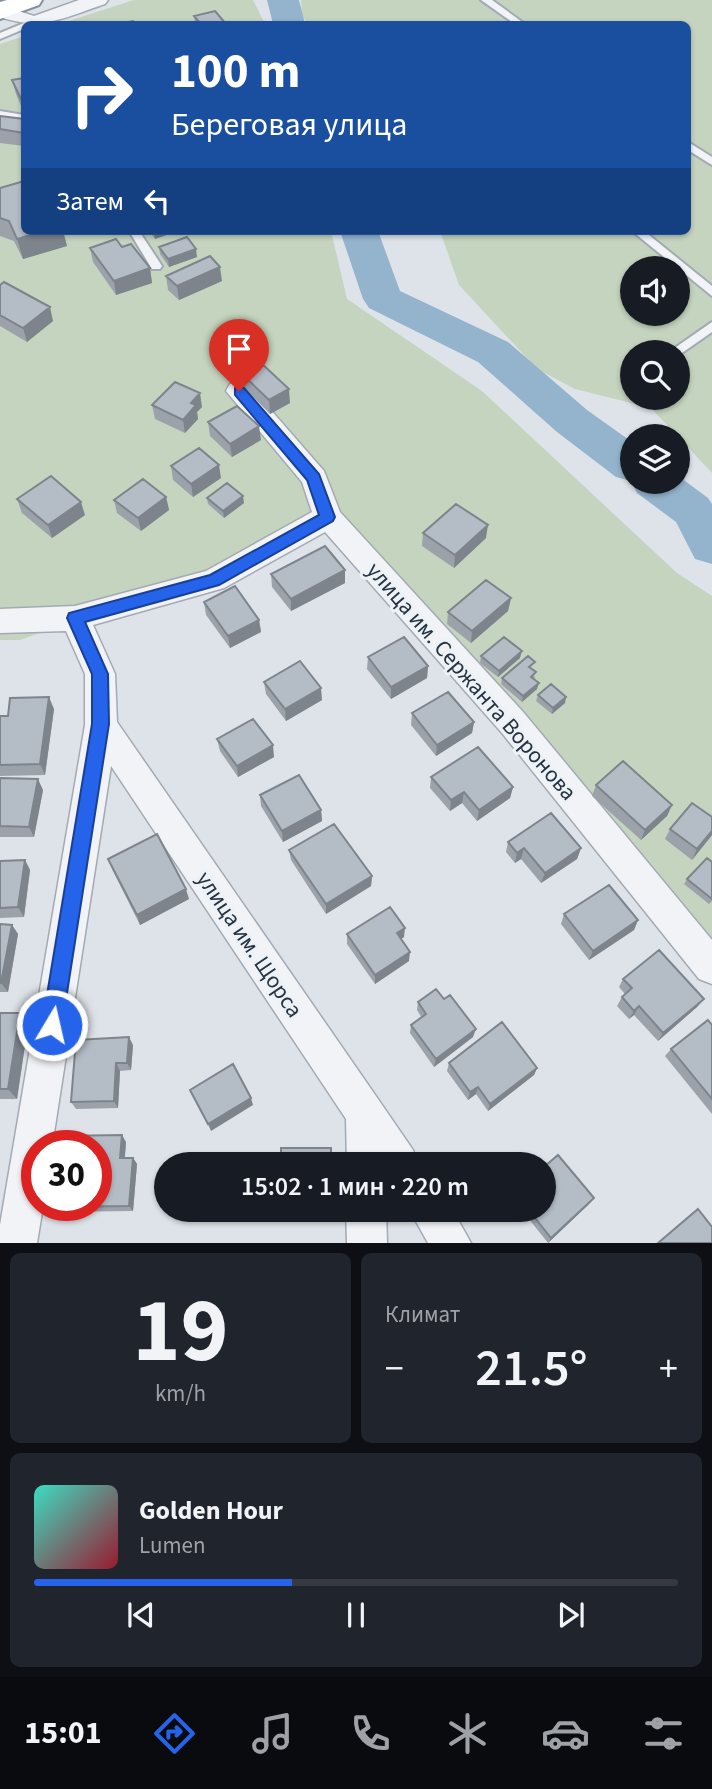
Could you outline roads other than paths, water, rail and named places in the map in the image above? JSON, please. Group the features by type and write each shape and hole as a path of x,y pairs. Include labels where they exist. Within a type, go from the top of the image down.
{"highway":[{"path":"0,11 29,18"}],"street":[{"path":"29,18 98,0"},
{"name":"улица им. Сержанта Воронова","path":"239,391 314,478 328,517 513,723 712,967"},
{"path":"0,621 75,618 214,580 328,517"},
{"path":"17,1243 101,724 100,674 75,618"},
{"name":"улица им. Щорса","path":"101,724 391,1152"},
{"path":"365,1112 366,1152"},
{"path":"366,1222 367,1243"},
{"path":"437,1222 451,1243"}],"lane":[{"path":"486,0 516,21"},
{"path":"0,36 21,23"},
{"path":"0,114 21,118"},
{"path":"691,147 712,162"},
{"path":"137,235 156,266"},
{"path":"642,235 712,292"},
{"path":"690,342 712,326"}],"waterway":[{"path":"283,0 288,21"},
{"path":"360,235 383,299 493,352 572,421 620,456"},
{"path":"670,494 692,510 712,546"}]}
